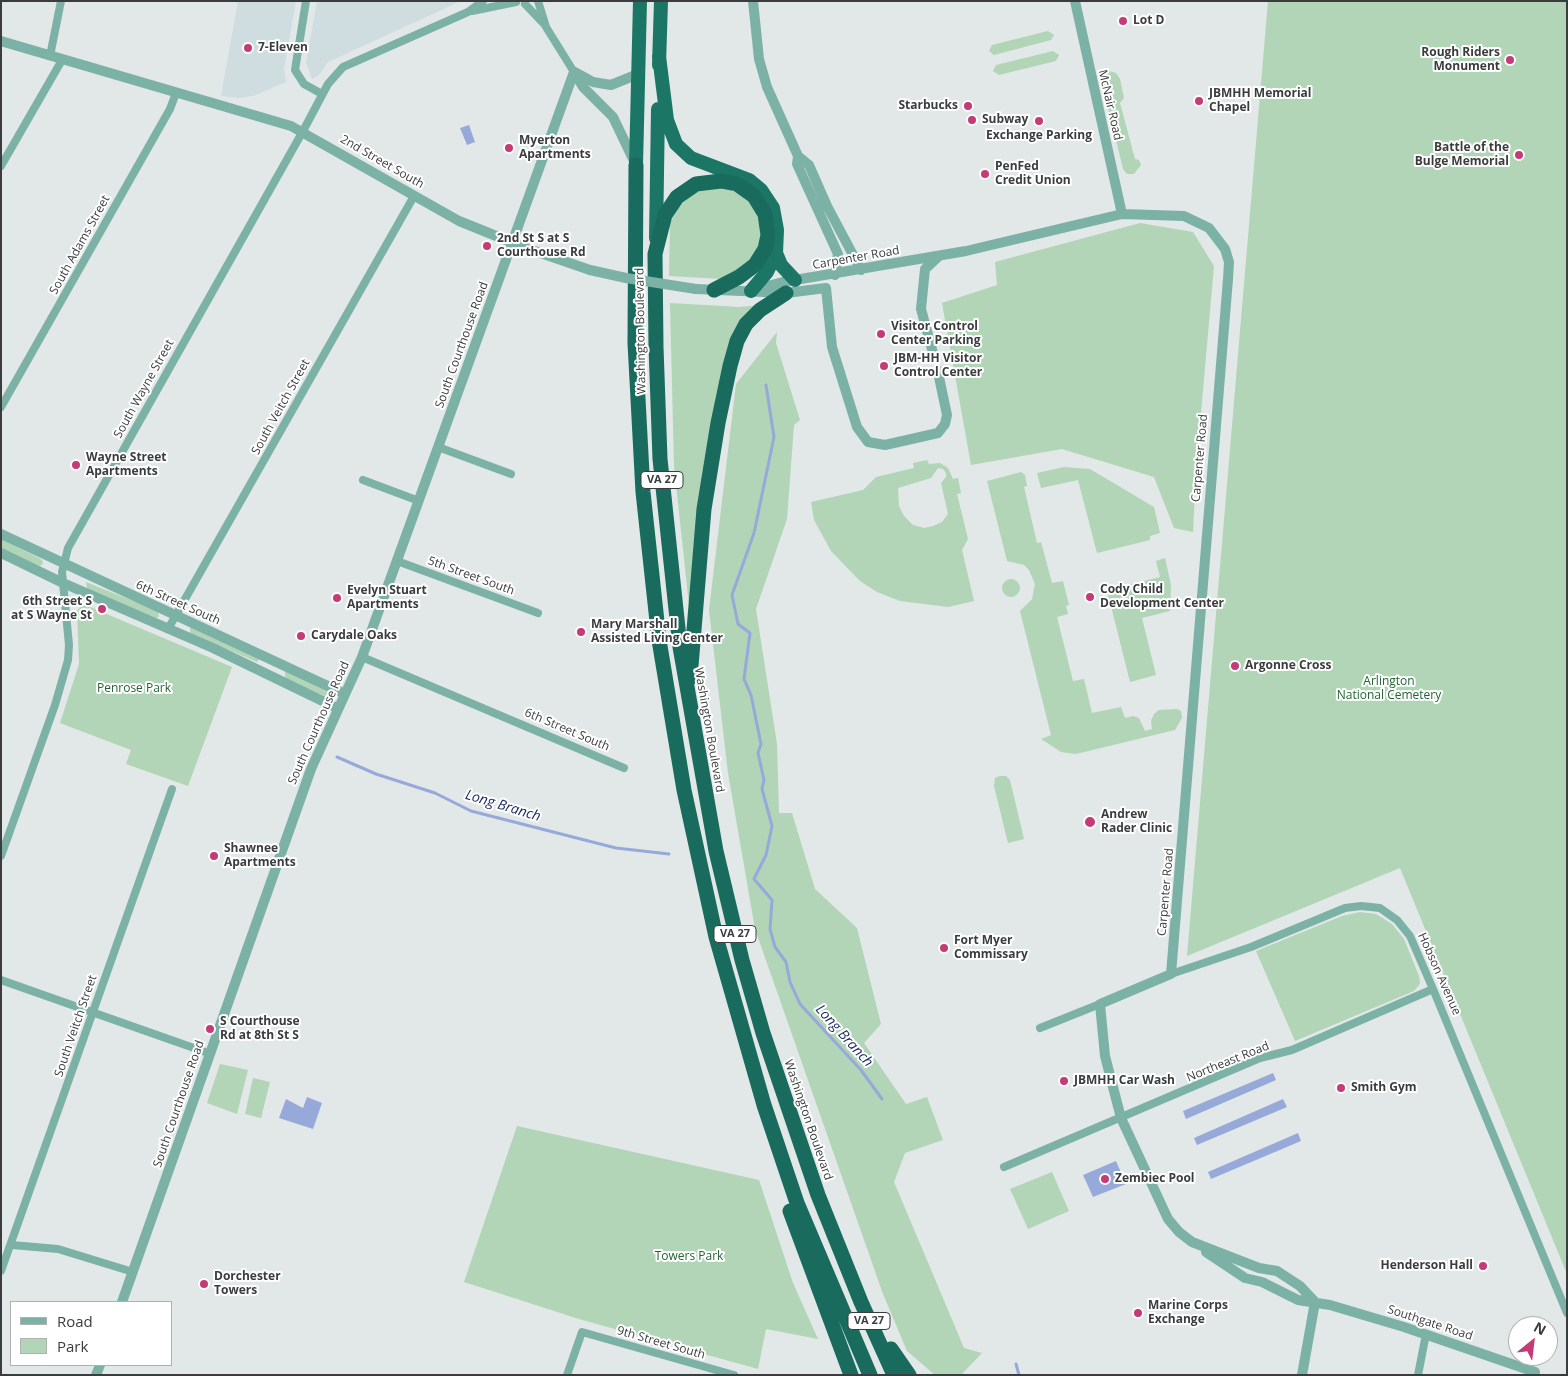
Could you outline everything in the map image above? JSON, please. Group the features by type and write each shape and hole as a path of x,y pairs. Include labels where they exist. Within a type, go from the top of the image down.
{"highway":[{"path":"635,1 639,26"},
{"name":"Washington Boulevard","path":"640,1 635,305 638,408 646,529 660,650 680,772 722,963 764,1105 810,1236 870,1375"},
{"name":"Washington Boulevard","path":"661,1 656,254 656,347 660,459 675,610 689,704 712,832 742,960 774,1068 804,1159 846,1267 894,1375"},
{"path":"659,56 666,120 672,139 691,158 736,174 761,190 770,202 775,215 777,230 776,253 767,272 750,291"},
{"path":"656,254 665,215 682,192 696,184 713,180 729,182 743,188 754,196 762,208 767,222 767,242 759,260 750,270 714,290"},
{"path":"689,704 704,509 718,422 730,366 737,342 746,324 760,310 796,284 785,270 776,253"},
{"path":"764,1105 782,1187 813,1278 850,1375"},
{"path":"846,1267 899,1363 909,1375"}],"street":[{"path":"50,56 61,1"},
{"path":"306,1 295,70 304,84 322,94"},
{"path":"468,12 483,1"},
{"path":"538,1 546,27"},
{"path":"753,1 759,59 767,87 798,156 809,165 827,206 862,270"},
{"name":"McNair Road","path":"1075,1 1122,214"},
{"path":"468,12 516,2 528,3 546,27 583,88 613,117 636,165"},
{"name":"South Wayne Street","path":"1,856 65,674 69,645 63,583 64,565 68,548 332,77 340,69 468,12"},
{"name":"2nd Street South","path":"1,40 62,60 303,131 459,221 512,243 590,270 626,278 696,289 750,291 796,284 810,289"},
{"path":"1,166 62,60"},
{"path":"574,72 593,82 611,85 638,74"},
{"name":"South Courthouse Road","path":"122,1301 299,803 337,708 362,657 574,72"},
{"name":"South Adams Street","path":"1,407 170,109 176,93"},
{"path":"798,156 797,164 838,254 834,275"},
{"name":"South Veitch Street","path":"168,629 414,196"},
{"name":"Carpenter Road","path":"796,284 938,256 1122,214 1184,216 1198,221 1209,228 1218,238 1229,262 1171,974"},
{"name":"Carpenter Road","path":"933,353 921,314 925,268 938,256"},
{"name":"2nd Street South","path":"750,291 796,284"},
{"name":"Carpenter Road","path":"810,289 826,288 832,347 857,427 868,442 885,445 938,433 945,424 947,414 940,377"},
{"path":"438,447 511,474"},
{"path":"363,480 419,501"},
{"name":"6th Street South","path":"1,534 64,565 345,694"},
{"path":"1,553 337,708"},
{"name":"5th Street South","path":"397,561 538,613"},
{"name":"6th Street South","path":"362,657 624,768"},
{"name":"South Veitch Street","path":"1,1271 12,1245 172,789"},
{"name":"Hobson Avenue","path":"1040,1028 1171,974 1251,947 1345,908 1361,906 1380,908 1397,920 1410,936 1567,1313"},
{"path":"1,980 211,1054"},
{"name":"Northeast Road","path":"1004,1167 1260,1058 1292,1050 1433,989"},
{"name":"Southgate Road","path":"1100,1004 1104,1056 1121,1118 1168,1219 1179,1232 1212,1257 1246,1278 1262,1282 1298,1300 1315,1302 1426,1334 1534,1373"},
{"path":"12,1245 58,1249 133,1272"},
{"name":"Southgate Road","path":"1200,1247 1259,1268 1277,1271 1300,1286 1315,1302"},
{"path":"1302,1375 1315,1302"},
{"name":"9th Street South","path":"568,1375 582,1332 734,1375"},
{"path":"1418,1375 1426,1334"}],"shaded area":[{"path":"238,1 296,1 284,69 286,82 253,96 239,98 221,96"},
{"path":"317,1 461,1 328,62 319,75 312,79 306,62"}],"green space":[{"name":"Arlington National Cemetery","path":"1268,1 1567,1 1567,1274 1400,868 1187,956"},
{"path":"1048,31 1054,35 1051,40 994,55 989,51 992,45"},
{"path":"1053,51 1059,55 1056,61 999,75 993,71 996,65"},
{"path":"1109,71 1116,73 1120,79 1124,98 1120,103 1135,159 1139,160 1141,165 1134,174 1127,174 1123,169 1102,83 1102,75"},
{"path":"727,187 751,202 763,226 762,245 748,267 722,279 669,276 670,223 682,201 702,189"},
{"path":"1140,223 1193,232 1214,266 1196,469 1193,532 1174,528 1154,477 1062,449 971,465 942,303 997,285 995,262"},
{"path":"670,303 739,307 761,305 742,321 689,605 674,466"},
{"path":"777,332 776,343 800,420 794,425 787,519 756,609 777,744 779,813 792,813 815,889 857,928 881,1024 864,1043 906,1104 927,1097 943,1140 905,1153 894,1182 964,1348 982,1353 961,1375 935,1375 907,1351 883,1294 755,929 728,773 709,610 736,384"},
{"path":"927,460 929,464 940,463 948,468 953,479 958,478 961,493 957,494 968,539 962,550 974,601 948,607 900,601 877,592 860,581 831,551 814,520 811,502 863,490 876,477 914,468 913,463","holes":["938,468 943,469 946,477 941,483 948,514 942,522 933,526 924,528 913,525 904,516 899,506 898,488 931,478"]},
{"path":"1064,467 1090,469 1154,507 1160,533 1150,536 1150,540 1097,553 1078,480 1041,488 1037,473"},
{"path":"1021,472 1025,475 1027,486 1024,487 1037,543 1041,542 1052,583 1063,581 1069,605 1066,606 1068,614 1057,617 1073,681 1084,679 1092,713 1121,707 1125,718 1133,716 1139,718 1145,731 1152,729 1151,721 1154,714 1159,710 1177,709 1181,711 1182,718 1175,730 1076,754 1061,752 1041,739 1051,735 1020,611 1032,599 1035,584 1029,570 1024,565 1007,561 987,481"},
{"path":"1,539 41,559 42,565 39,566 1,548"},
{"path":"1165,558 1171,585 1170,611 1142,618 1156,675 1130,682 1107,590 1160,577 1156,561"},
{"path":"1011,579 1017,582 1020,588 1017,594 1011,597 1005,594 1002,588 1005,582"},
{"path":"86,582 158,611 159,617 156,618 87,589"},
{"name":"Penrose Park","path":"83,604 232,667 188,786 126,764 131,750 60,723 79,664 77,611"},
{"path":"190,627 259,659 257,662 190,633"},
{"path":"288,671 327,690 327,695 324,696 285,678 285,672"},
{"path":"1006,776 1010,780 1024,839 1008,843 994,786 995,778"},
{"path":"1360,912 1376,914 1392,924 1404,939 1419,976 1420,984 1414,991 1295,1041 1256,951 1342,916"},
{"path":"220,1064 248,1070 237,1114 207,1103"},
{"path":"253,1078 270,1082 261,1118 245,1114"},
{"name":"Towers Park","path":"517,1126 759,1180 793,1283 818,1339 766,1329 758,1369 579,1319 464,1282"},
{"path":"1052,1172 1069,1211 1028,1229 1010,1189"}],"water":[{"path":"469,125 475,142 467,145 460,128"},
{"path":"1273,1073 1276,1080 1186,1119 1183,1111"},
{"path":"307,1097 322,1103 313,1129 279,1118 286,1099 303,1108"},
{"path":"1283,1099 1287,1107 1197,1145 1194,1138"},
{"path":"1298,1133 1301,1141 1211,1179 1208,1172"},
{"name":"Zembiec Pool","path":"1116,1161 1126,1184 1093,1197 1083,1175"}],"waterway":[{"path":"766,385 774,437 754,533 732,595 738,624 750,633 744,679 751,695 761,744 758,753 764,780 762,789 772,826 766,855 754,879 772,900 770,929 775,947 786,962 790,982 800,1004 861,1070 882,1099"},
{"name":"Long Branch","path":"337,757 376,774 435,793 471,811 616,848 669,854"},
{"name":"Long Branch","path":"1016,1364 1019,1375"}],"tunnel":[{"path":"933,353 939,377"}],"place":[{"name":"Lot D","path":"1123,21"},
{"name":"7-Eleven","path":"248,48"},
{"name":"Rough Riders Monument","path":"1510,60"},
{"name":"JBMHH Memorial Chapel","path":"1199,101"},
{"name":"Starbucks","path":"968,106"},
{"name":"Subway","path":"972,120"},
{"name":"Exchange Parking","path":"1039,121"},
{"name":"Myerton Apartments","path":"509,148"},
{"name":"Battle of the Bulge Memorial","path":"1519,155"},
{"name":"PenFed Credit Union","path":"985,174"},
{"name":"2nd St S at S Courthouse Rd","path":"487,246"},
{"name":"Visitor Control Center Parking","path":"881,334"},
{"name":"JBM-HH Visitor Control Center","path":"884,366"},
{"name":"Wayne Street Apartments","path":"76,465"},
{"name":"Cody Child Development Center","path":"1090,597"},
{"name":"Evelyn Stuart Apartments","path":"337,598"},
{"name":"6th Street S at S Wayne St","path":"102,609"},
{"name":"Mary Marshall Assisted Living Center","path":"581,632"},
{"name":"Carydale Oaks","path":"301,636"},
{"name":"Argonne Cross","path":"1235,666"},
{"name":"Andrew Rader Clinic","path":"1090,822"},
{"name":"Shawnee Apartments","path":"214,856"},
{"name":"Fort Myer Commissary","path":"944,948"},
{"name":"S Courthouse Rd at 8th St S","path":"210,1029"},
{"name":"JBMHH Car Wash","path":"1064,1081"},
{"name":"Smith Gym","path":"1341,1088"},
{"name":"Zembiec Pool","path":"1105,1179"},
{"name":"Henderson Hall","path":"1483,1266"},
{"name":"Dorchester Towers","path":"204,1284"},
{"name":"Marine Corps Exchange","path":"1138,1313"}]}
